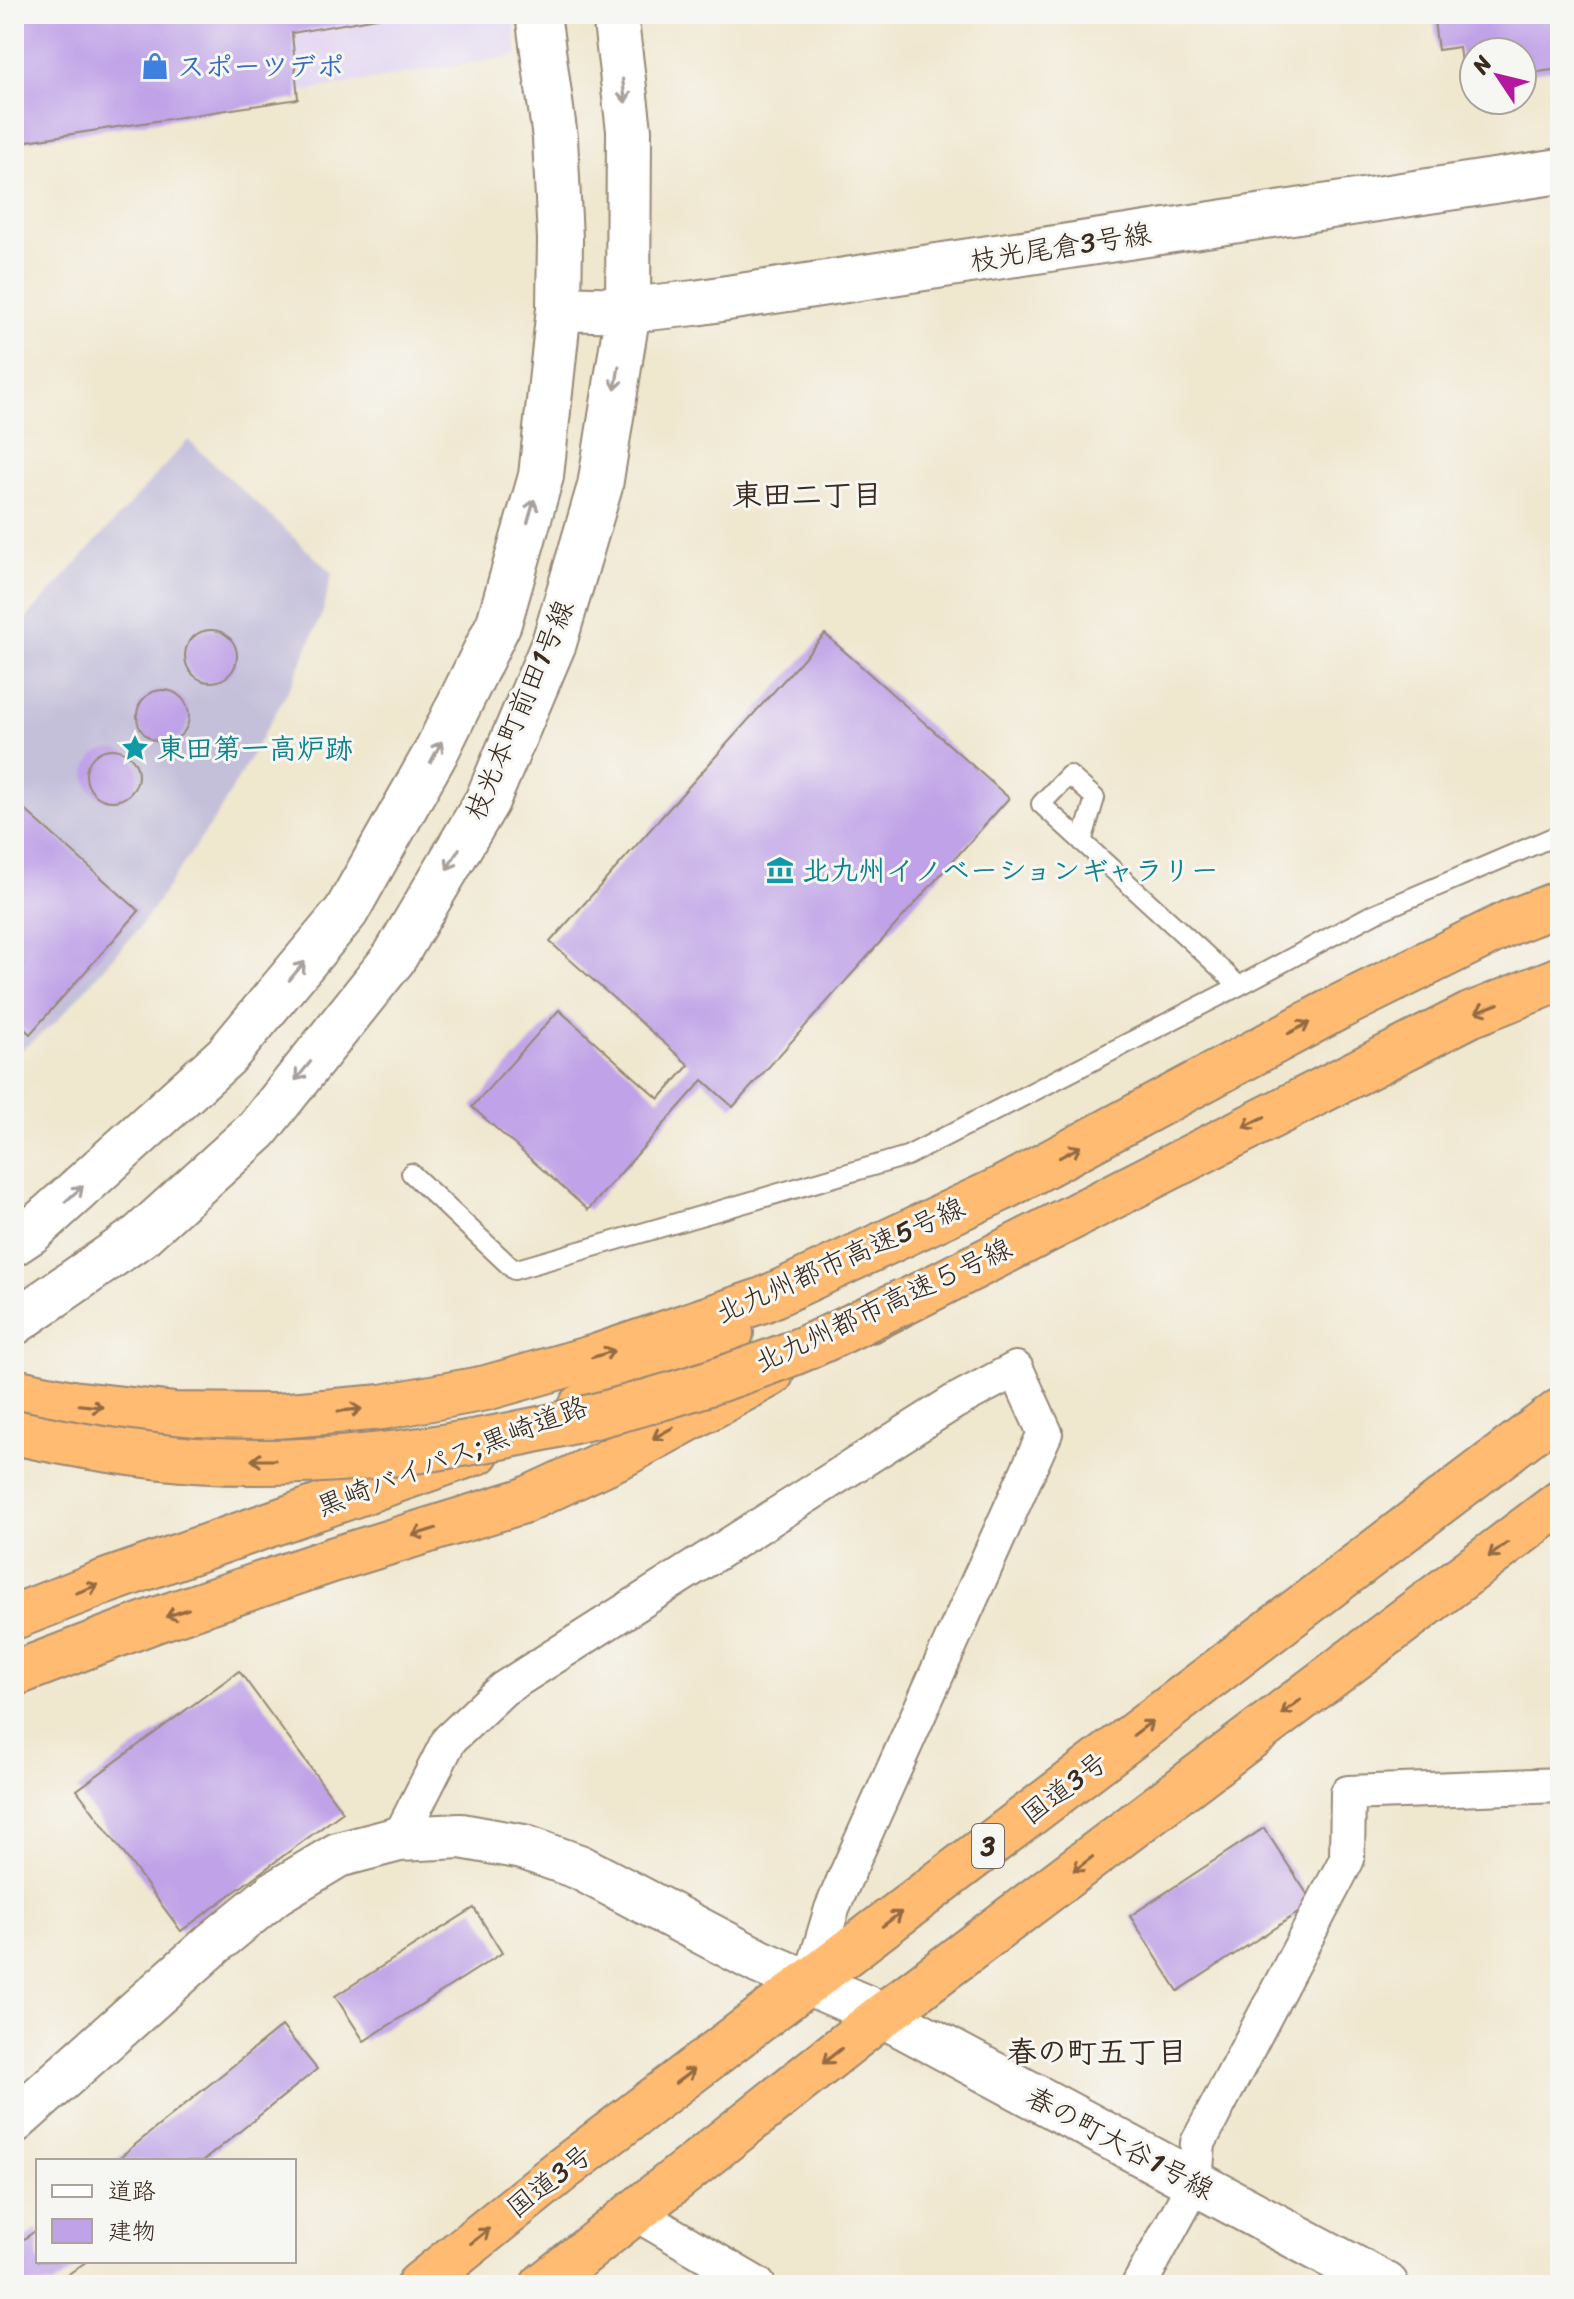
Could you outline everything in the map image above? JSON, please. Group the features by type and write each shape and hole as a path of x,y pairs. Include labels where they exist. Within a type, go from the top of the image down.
{"highway":[{"name":"北九州都市高速5号線","path":"14,1391 72,1403 175,1415 277,1416 382,1407 486,1388 595,1357 763,1300 1001,1189 1339,1007 1511,922 1560,903"},
{"name":"北九州都市高速５号線","path":"14,1432 86,1448 195,1460 305,1460 426,1448 558,1426 678,1391 789,1354 904,1301 1457,1021 1560,979"},
{"name":"黒崎バイパス;黒崎道路","path":"14,1617 99,1584 506,1441 668,1367 1001,1189"},
{"name":"黒崎バイパス;黒崎道路","path":"14,1674 153,1621 332,1560 523,1501 624,1454 904,1301"},
{"name":"国道3号","path":"419,2285 563,2169 1560,1411"},
{"path":"543,2285 883,2015 1560,1503"}],"street":[{"name":"枝光本町前田1号線","path":"14,1243 32,1231 226,1056 346,912 435,754 499,623 541,476 559,308 560,239 555,138 538,14"},
{"name":"枝光本町前田1号線","path":"14,1323 140,1236 257,1130 394,958 487,801 554,643 600,486 628,310 629,130 615,14"},
{"name":"枝光尾倉3号線","path":"559,308 628,310 695,303 1560,171"},
{"path":"399,1839 449,1740 503,1689 954,1402 1016,1369 1045,1433 845,1878 832,1909 810,1982"},
{"path":"1139,2285 1195,2183 1198,2143 1347,1859 1348,1793 1560,1785"},
{"name":"春の町大谷1号線","path":"14,2121 214,1943 275,1893 338,1855 399,1839 461,1836 523,1847 579,1867 760,1962 883,2015 1386,2285"},
{"path":"635,2213 758,2285"}],"lane":[{"path":"411,1173 514,1270 907,1156 1373,914 1560,834"},
{"path":"1082,842 1239,986"}],"shaded area":[{"name":"スポーツデポ","path":"14,14 513,14 518,55 14,140"},
{"name":"東田第一高炉跡","path":"188,440 332,573 323,611 293,682 218,814 139,928 57,1021 14,1056 14,632"}],"building":[{"name":"スポーツデポ","path":"14,14 388,16 292,33 298,99 14,143"},
{"path":"1433,14 1560,14 1560,69 1538,72 1538,36 1458,36 1458,47 1438,50"},
{"path":"211,630 229,638 237,656 229,674 211,682 193,674 185,656 193,638"},
{"name":"北九州イノベーションギャラリー","path":"825,634 1009,798 733,1107 703,1080 588,1210 472,1107 559,1010 659,1099 689,1065 550,942"},
{"path":"163,690 181,698 189,716 181,734 163,742 145,734 137,716 145,698"},
{"path":"112,749 130,757 138,775 130,793 112,801 94,793 86,775 94,757"},
{"path":"14,800 139,911 30,1034 14,1019"},
{"path":"239,1671 343,1812 181,1931 77,1790"},
{"path":"1264,1828 1313,1903 1178,1991 1130,1916"},
{"path":"474,1908 502,1953 364,2041 335,1996"},
{"path":"282,2026 317,2069 205,2159 117,2159"},
{"path":"36,2230 36,2263 84,2263 53,2285 14,2285 14,2246"}],"place":[{"name":"スポーツデポ","path":"155,66"},
{"name":"東田第一高炉跡","path":"135,748"},
{"name":"北九州イノベーションギャラリー","path":"780,870"}],"district":[{"name":"東田二丁目","path":"807,495"},
{"name":"春の町五丁目","path":"1097,2052"}]}
